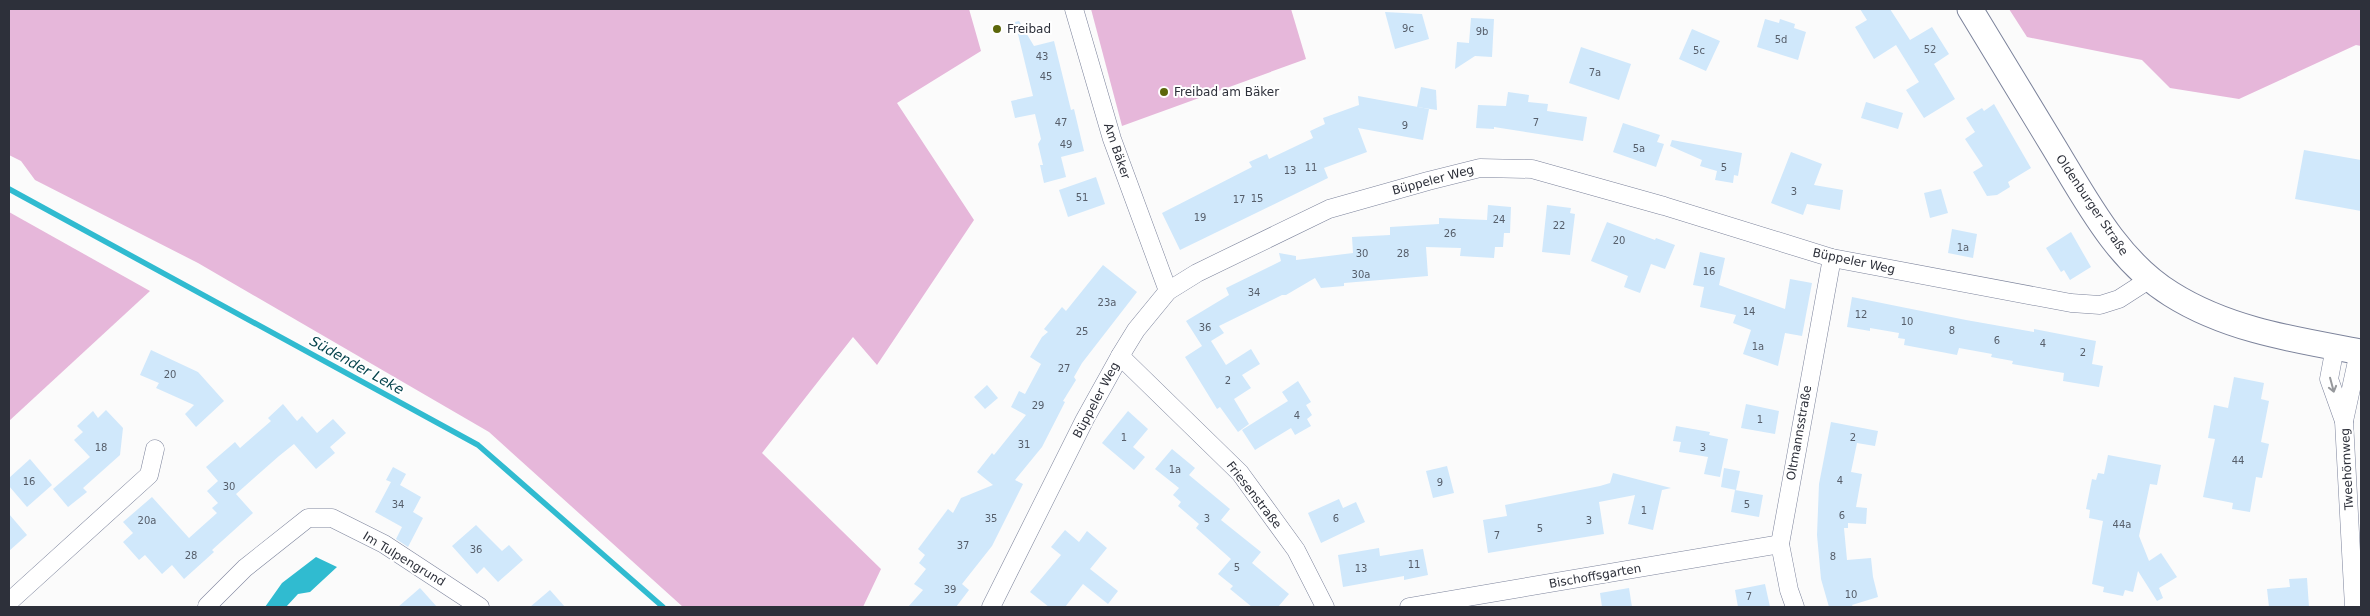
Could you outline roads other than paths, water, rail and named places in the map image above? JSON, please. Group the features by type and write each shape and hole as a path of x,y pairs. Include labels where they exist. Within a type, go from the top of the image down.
{"main road":[{"name":"Oldenburger Straße","path":"1970,9 2126,258 2150,279 2196,308 2224,320 2285,338 2360,352"}],"street":[{"name":"Am Bäker","path":"1074,9 1112,139 1168,291"},
{"name":"Büppeler Weg","path":"991,607 1085,418 1136,330 1168,291 1197,272 1329,209 1480,168 1532,169 1664,206 1832,258 2071,303 2100,305 2119,299 2150,279"},
{"name":"Oltmannsstraße","path":"1795,607 1789,590 1780,544 1832,258"},
{"name":"Tweehörnweg","path":"2335,348 2330,379 2344,421 2354,607"},
{"name":"Tweehörnweg","path":"2344,421 2360,352"},
{"name":"Friesenstraße","path":"1120,356 1240,473 1296,550 1325,607"},
{"path":"9,602 149,475 155,449"},
{"name":"Im Tulpengrund","path":"207,607 245,568 308,518 332,518 384,544 480,607"},
{"name":"Bischoffsgarten","path":"1410,607 1780,544"}],"water":[{"path":"316,557 337,567 310,592 298,594 286,607 265,607 282,583"}],"waterway":[{"name":"Südender Leke","path":"9,189 478,445 663,607"}],"place":[{"name":"Freibad","path":"997,29"},
{"name":"Freibad am Bäker","path":"1164,92"}]}
